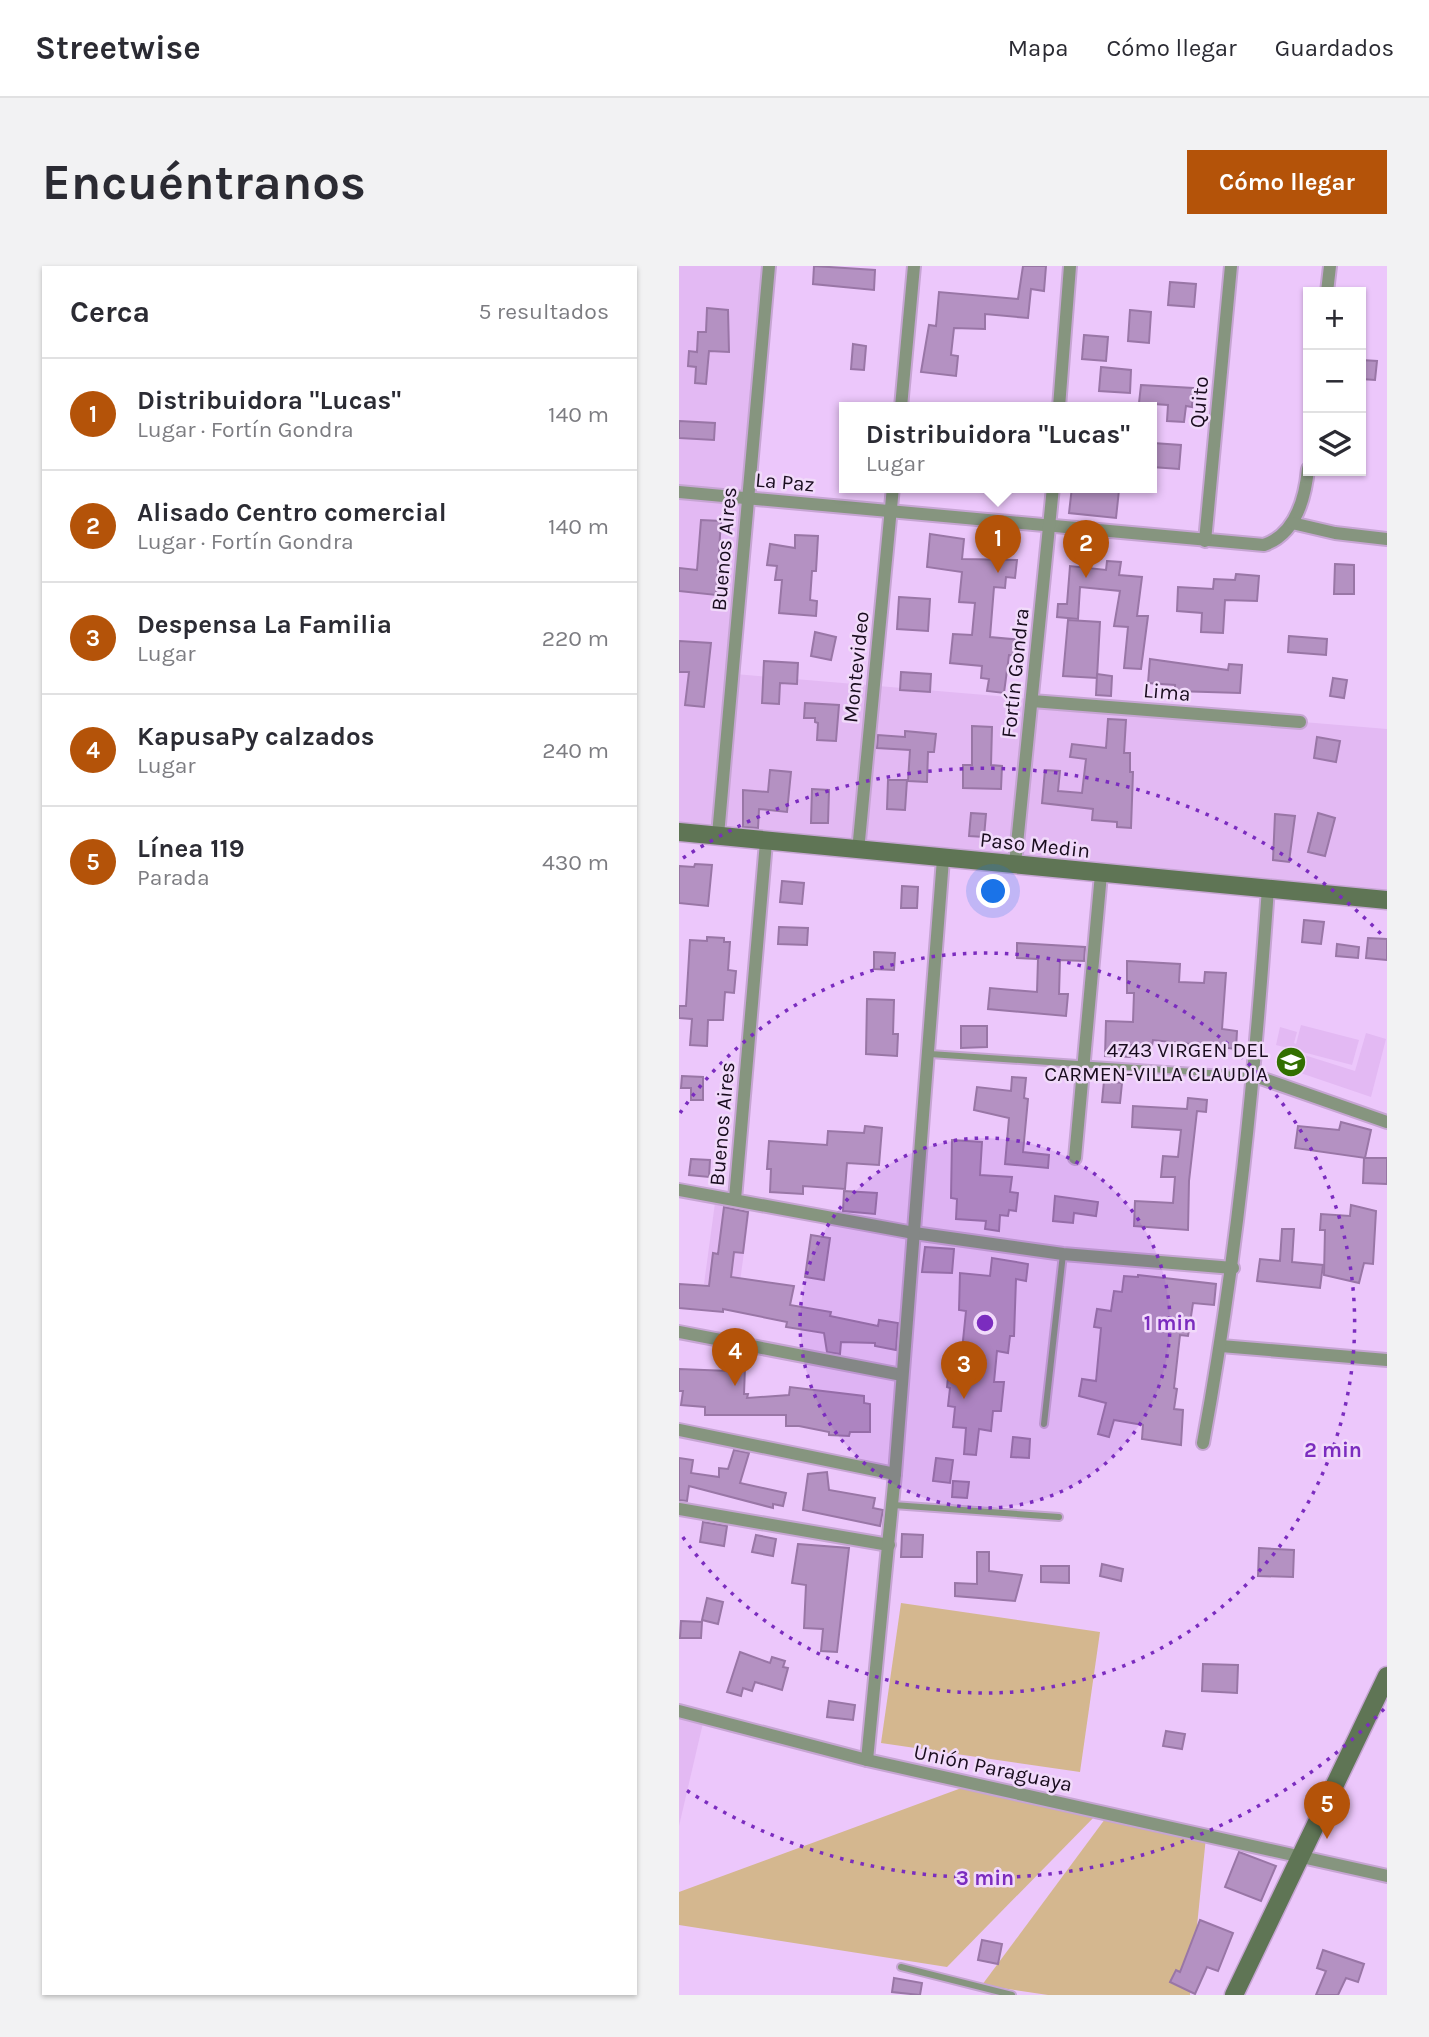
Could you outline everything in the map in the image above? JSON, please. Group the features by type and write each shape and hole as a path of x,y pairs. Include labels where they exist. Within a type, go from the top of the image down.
{"street":[{"name":"Buenos Aires","path":"718,835 769,266"},
{"path":"901,402 914,266"},
{"path":"1059,402 1070,266"},
{"name":"Quito","path":"1205,541 1231,266"},
{"path":"1328,287 1330,266"},
{"path":"1307,476 1305,499 1292,523 1335,533 1387,539"},
{"name":"La Paz","path":"679,492 1264,545 1273,542 1292,523"},
{"name":"Montevideo","path":"858,851 892,493"},
{"name":"Fortín Gondra","path":"1015,863 1053,493"},
{"name":"Lima","path":"1032,701 1300,722"},
{"name":"Paso Medin","path":"679,832 1387,900"},
{"name":"Buenos Aires","path":"735,1199 766,842"},
{"path":"867,1760 893,1505 943,859"},
{"path":"1075,1158 1086,1066 1101,874"},
{"path":"1203,1443 1233,1268 1255,1076 1268,888"},
{"path":"1255,1076 1387,1122"},
{"path":"679,1190 914,1233 1063,1254 1233,1268"},
{"path":"679,1332 902,1375"},
{"path":"1221,1346 1387,1360"},
{"path":"679,1430 895,1474"},
{"path":"679,1509 889,1545"},
{"path":"1234,1995 1387,1676"},
{"name":"Unión Paraguaya","path":"679,1711 867,1760 1387,1876"}],"lane":[{"path":"930,1054 1255,1076"},
{"path":"1044,1424 1063,1254"},
{"path":"893,1505 1059,1517"},
{"path":"901,1967 1012,1995"}],"shaded area":[{"path":"679,266 775,266 735,674 1387,729 1387,902 679,832"},
{"path":"1301,1025 1359,1040 1352,1065 1276,1045 1280,1027 1297,1032 1296,1044"},
{"path":"1366,1033 1386,1039 1371,1097 1277,1065 1282,1048 1355,1071"},
{"path":"715,1203 750,1208 739,1289 704,1284"},
{"path":"901,1603 1100,1632 1080,1772 881,1743"},
{"path":"679,1717 703,1723 679,1826"},
{"path":"975,1783 1099,1812 947,1967 679,1925 679,1892"},
{"path":"1108,1815 1206,1837 1190,1995 1048,1995 982,1985"}],"building":[{"path":"814,266 875,270 874,290 813,284"},
{"path":"1023,266 1046,266 1044,291 1031,289 1028,318 985,314 985,329 954,328 951,355 958,356 956,376 921,372 929,325 936,326 939,292 1018,299"},
{"path":"1170,282 1196,284 1194,307 1168,305"},
{"path":"707,308 728,310 729,352 709,351 706,384 695,383 696,367 688,366 689,351 697,352 698,332 706,332"},
{"path":"1130,310 1151,312 1149,343 1128,341"},
{"path":"1084,335 1108,337 1106,361 1082,359"},
{"path":"853,344 866,346 864,370 851,369"},
{"path":"1366,360 1377,361 1375,380 1366,379"},
{"path":"1101,367 1131,370 1130,393 1099,391"},
{"path":"1141,385 1193,388 1192,407 1186,406 1184,422 1167,421 1168,405 1139,402"},
{"path":"679,421 715,423 714,440 679,438"},
{"path":"1157,443 1181,445 1179,469 1157,467"},
{"path":"1071,493 1119,493 1116,518 1069,513"},
{"path":"701,520 721,521 716,595 679,591 679,568 697,570"},
{"path":"930,534 964,539 962,559 1017,560 1015,578 1006,577 1005,588 994,587 990,637 1022,640 1020,656 1009,655 1004,693 987,691 989,679 981,678 982,666 950,663 953,634 972,635 975,603 959,602 962,572 927,567"},
{"path":"795,535 818,536 816,571 812,571 810,600 817,601 816,616 779,613 782,580 775,580 777,566 767,565 770,544 795,548"},
{"path":"1107,561 1121,562 1119,575 1142,577 1137,616 1148,616 1141,669 1124,668 1128,627 1114,626 1120,591 1080,587 1078,619 1057,617 1058,604 1067,604 1070,566 1106,570"},
{"path":"1335,564 1354,565 1354,594 1334,594"},
{"path":"1236,574 1259,576 1257,601 1225,600 1223,633 1201,632 1202,613 1177,611 1178,587 1213,589 1214,579 1235,580"},
{"path":"899,597 930,599 928,631 897,629"},
{"path":"1068,620 1100,622 1097,678 1063,676"},
{"path":"815,632 836,637 831,660 811,656"},
{"path":"1289,636 1327,639 1326,655 1288,652"},
{"path":"679,641 711,643 704,707 685,705 689,672 679,672"},
{"path":"1150,659 1228,670 1229,664 1242,665 1240,693 1175,691 1175,685 1148,683"},
{"path":"764,661 798,663 797,684 780,683 779,704 762,703"},
{"path":"901,672 931,674 930,692 900,690"},
{"path":"1097,674 1112,676 1111,696 1096,695"},
{"path":"1333,678 1347,680 1344,698 1330,696"},
{"path":"805,703 839,705 836,741 817,740 818,723 815,718 804,718"},
{"path":"1108,719 1126,720 1124,753 1130,753 1130,772 1133,772 1131,828 1117,827 1117,822 1092,820 1093,809 1042,803 1045,770 1060,771 1058,791 1082,793 1086,759 1070,757 1072,744 1106,748"},
{"path":"972,726 992,727 991,765 1002,766 1001,789 963,788 963,765 972,765"},
{"path":"905,731 936,734 934,752 928,752 927,782 908,781 910,750 877,748 878,735 905,737"},
{"path":"1317,737 1340,741 1336,762 1314,758"},
{"path":"770,770 791,772 787,812 759,809 758,828 743,827 743,790 768,792"},
{"path":"888,780 907,780 905,810 887,809"},
{"path":"812,789 829,790 828,823 811,823"},
{"path":"971,813 986,814 984,837 969,836"},
{"path":"1318,813 1335,818 1325,856 1308,852"},
{"path":"1275,814 1295,816 1289,862 1273,860"},
{"path":"695,864 712,865 708,906 679,903 679,866 694,867"},
{"path":"782,881 804,883 802,904 780,902"},
{"path":"902,886 918,887 917,908 901,908"},
{"path":"1304,920 1324,922 1321,944 1302,942"},
{"path":"779,927 808,928 807,945 778,944"},
{"path":"707,937 724,938 724,942 730,942 728,970 736,971 734,993 725,992 723,1020 708,1020 707,1046 690,1045 692,1019 679,1018 679,1006 686,1006 690,940 707,941"},
{"path":"1368,938 1387,939 1387,960 1366,958"},
{"path":"1017,943 1085,947 1084,961 1060,960 1059,994 1068,994 1066,1016 988,1009 990,988 1037,992 1038,959 1017,958"},
{"path":"1337,944 1359,947 1358,958 1336,956"},
{"path":"874,952 895,953 894,970 874,969"},
{"path":"1127,961 1180,964 1179,982 1204,983 1205,972 1226,973 1222,1029 1237,1031 1236,1049 1153,1040 1152,1046 1130,1045 1130,1057 1105,1056 1106,1021 1133,1022 1134,993 1127,993"},
{"path":"867,999 894,1000 893,1034 898,1034 897,1056 866,1054"},
{"path":"961,1026 987,1026 987,1047 961,1048"},
{"path":"682,1076 703,1077 703,1100 691,1100 691,1088 681,1088"},
{"path":"1012,1077 1026,1078 1024,1098 1028,1099 1023,1152 1049,1155 1048,1168 1005,1164 1009,1118 974,1110 977,1087 1011,1091"},
{"path":"1104,1081 1122,1083 1120,1103 1102,1102"},
{"path":"1188,1098 1207,1100 1206,1112 1197,1111 1189,1181 1188,1230 1134,1226 1135,1201 1173,1203 1175,1177 1161,1177 1163,1156 1178,1157 1181,1130 1132,1127 1133,1106 1187,1109"},
{"path":"1341,1122 1371,1130 1365,1158 1295,1148 1298,1126 1339,1130"},
{"path":"865,1126 882,1128 879,1165 847,1163 845,1189 803,1186 803,1194 770,1192 771,1169 767,1169 769,1141 827,1145 828,1131 864,1133"},
{"path":"952,1140 982,1142 980,1175 1012,1177 1010,1192 1018,1193 1016,1211 1009,1210 1008,1216 1000,1215 999,1231 985,1229 986,1221 956,1219 957,1199 951,1198"},
{"path":"1364,1158 1387,1158 1387,1184 1363,1183"},
{"path":"691,1159 710,1160 709,1177 689,1175"},
{"path":"844,1191 877,1193 875,1214 843,1211"},
{"path":"1055,1196 1098,1202 1096,1216 1074,1213 1073,1223 1053,1221"},
{"path":"1351,1205 1376,1211 1373,1264 1364,1263 1359,1283 1324,1275 1325,1230 1320,1230 1321,1214 1350,1216"},
{"path":"724,1207 748,1212 743,1253 734,1252 731,1277 794,1286 790,1305 831,1312 830,1316 878,1326 879,1320 898,1323 896,1350 875,1346 875,1343 841,1342 840,1354 827,1352 824,1333 786,1327 787,1322 723,1309 723,1312 679,1308 679,1284 709,1286 713,1253 718,1254"},
{"path":"1282,1229 1294,1229 1292,1262 1323,1265 1320,1288 1257,1281 1260,1259 1280,1261"},
{"path":"811,1235 830,1238 824,1280 805,1277"},
{"path":"925,1247 954,1249 952,1273 922,1272"},
{"path":"992,1258 1028,1264 1026,1281 1016,1279 1014,1336 1010,1336 1008,1353 997,1351 994,1382 1004,1382 1001,1411 993,1411 991,1431 979,1429 976,1455 964,1454 966,1428 953,1427 955,1407 948,1406 950,1388 947,1387 950,1359 961,1360 966,1311 959,1310 960,1273 990,1276"},
{"path":"1138,1275 1216,1284 1214,1305 1193,1303 1188,1336 1180,1335 1174,1409 1183,1410 1181,1445 1142,1439 1143,1425 1114,1420 1109,1437 1098,1434 1106,1403 1079,1396 1082,1379 1096,1381 1101,1328 1094,1327 1097,1309 1111,1311 1114,1291 1122,1292 1124,1276"},
{"path":"729,1366 745,1367 744,1394 748,1394 747,1398 789,1395 790,1387 864,1396 864,1403 870,1404 870,1432 850,1432 849,1436 829,1435 829,1432 786,1426 786,1415 705,1415 705,1407 681,1405 683,1391 679,1391 679,1369 729,1371"},
{"path":"1013,1437 1030,1439 1029,1458 1011,1457"},
{"path":"734,1450 749,1453 740,1483 786,1493 783,1506 773,1504 773,1508 689,1486 687,1501 679,1500 679,1458 693,1460 691,1473 719,1477 719,1468 728,1469"},
{"path":"936,1458 953,1460 950,1483 933,1481"},
{"path":"827,1472 829,1490 875,1498 873,1508 883,1510 880,1526 803,1510 808,1474"},
{"path":"953,1481 969,1482 967,1498 952,1497"},
{"path":"703,1522 727,1526 724,1546 700,1542"},
{"path":"902,1534 923,1535 922,1557 901,1557"},
{"path":"756,1535 776,1539 773,1556 752,1552"},
{"path":"798,1544 849,1548 837,1652 821,1651 823,1629 804,1628 806,1585 792,1583"},
{"path":"1259,1548 1294,1550 1293,1577 1258,1576"},
{"path":"977,1552 989,1552 989,1571 1022,1575 1015,1601 955,1596 955,1583 977,1584"},
{"path":"1102,1564 1123,1569 1121,1581 1100,1576"},
{"path":"1041,1566 1069,1566 1069,1583 1041,1582"},
{"path":"707,1598 723,1602 718,1624 702,1620"},
{"path":"681,1621 702,1622 701,1638 680,1638"},
{"path":"740,1652 770,1663 772,1657 785,1661 783,1667 788,1668 782,1690 755,1682 752,1691 743,1688 741,1696 727,1692"},
{"path":"1203,1664 1238,1665 1237,1693 1202,1691"},
{"path":"829,1701 855,1705 853,1720 827,1717"},
{"path":"1166,1731 1185,1734 1182,1749 1163,1746"},
{"path":"1239,1852 1276,1866 1261,1901 1225,1887"},
{"path":"1200,1920 1233,1933 1218,1971 1207,1967 1195,1994 1170,1982 1176,1970 1180,1972"},
{"path":"982,1940 1002,1944 998,1964 978,1960"},
{"path":"1323,1950 1364,1964 1358,1982 1346,1978 1338,1995 1316,1995 1326,1971 1317,1968"},
{"path":"894,1978 922,1983 920,1995 892,1992"}],"place":[{"name":"Distribuidora \"Lucas\"","path":"998,573"},
{"name":"Alisado Centro comercial","path":"1086,578"},
{"name":"4743 VIRGEN DEL CARMEN-VILLA CLAUDIA","path":"1291,1062"},
{"name":"KapusaPy calzados","path":"735,1386"},
{"name":"Despensa La Familia","path":"964,1399"},
{"name":"Línea 119","path":"1327,1839"}]}
